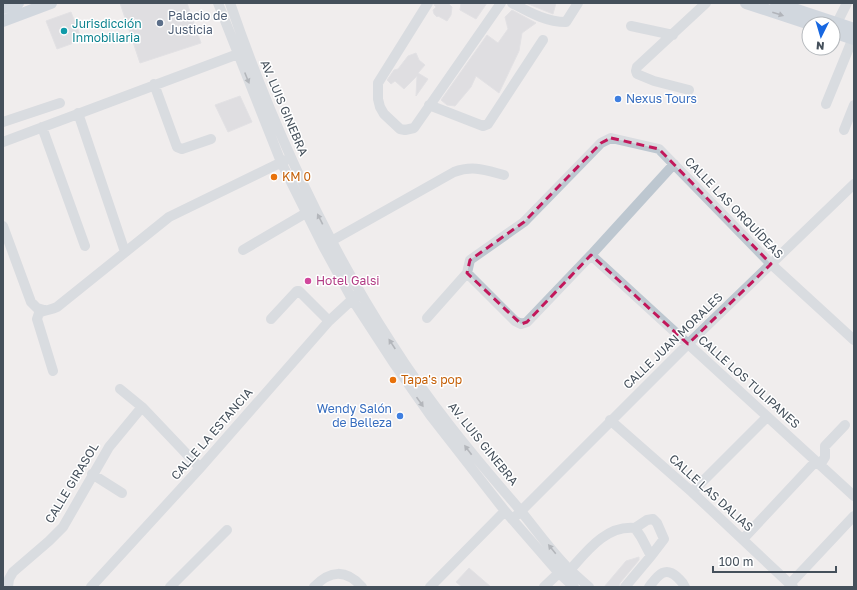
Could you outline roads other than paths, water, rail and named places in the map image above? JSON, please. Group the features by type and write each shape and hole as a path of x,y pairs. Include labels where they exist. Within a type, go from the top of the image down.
{"main road":[{"path":"3,8 18,3"},
{"path":"3,21 51,3"},
{"path":"746,3 801,21"},
{"path":"776,3 805,16"},
{"path":"841,31 854,35"}],"street":[{"name":"AV. LUIS GINEBRA","path":"218,3 281,162 306,213 327,243 395,365 430,415 505,511 565,570 589,587"},
{"name":"AV. LUIS GINEBRA","path":"230,3 245,47 327,243"},
{"path":"428,3 378,83 378,99 380,107 384,114 400,129 405,130 414,128 501,3"},
{"path":"512,3 555,22 566,22 578,3"},
{"path":"689,90 654,81 637,74 636,71 638,67 706,3"},
{"path":"840,16 847,3"},
{"path":"631,26 673,35"},
{"path":"826,104 854,35"},
{"path":"429,105 483,126 488,124 544,40"},
{"path":"3,142 154,84 238,54"},
{"path":"154,84 177,147 182,149 211,139"},
{"path":"3,122 60,103"},
{"path":"844,130 854,105"},
{"path":"78,113 125,252"},
{"path":"42,126 85,246"},
{"name":"CALLE LAS ORQUÍDEAS","path":"427,318 466,272 470,260 524,222 600,143 611,138 659,149 771,264 854,340"},
{"path":"3,226 31,302 36,308 51,310 57,307 169,217 291,158"},
{"path":"466,272 515,321 521,324 527,322 591,255 674,164"},
{"path":"327,243 454,172 464,168 474,168 504,175"},
{"name":"CALLE JUAN MORALES","path":"512,519 610,420 854,184"},
{"path":"243,250 306,213"},
{"name":"CALLE LOS TULIPANES","path":"591,255 854,496"},
{"path":"271,319 299,291 329,321"},
{"name":"AV. LUIS GINEBRA","path":"356,296 474,457 521,511 565,570 574,587"},
{"name":"CALLE LA ESTANCIA","path":"91,587 200,468 329,321 356,296"},
{"path":"44,310 38,313 37,319 54,370"},
{"path":"120,389 142,407 200,468"},
{"name":"CALLE GIRASOL","path":"8,587 9,580 13,572 49,541 62,527 109,446 142,407"},
{"path":"692,492 767,417"},
{"name":"CALLE LAS DALIAS","path":"610,420 692,492 792,585"},
{"path":"743,539 824,457 825,446 845,425"},
{"path":"92,474 122,493"},
{"path":"430,587 505,511"},
{"path":"792,585 854,516"},
{"path":"544,587 603,536 627,527 635,528 647,520 653,519 657,523 664,539 625,587"},
{"path":"635,528 651,556"},
{"path":"170,587 227,530"},
{"path":"649,587 660,574 667,571 673,573 685,587"},
{"path":"314,587 319,581 330,575 338,573 349,576 362,587"}],"place":[{"name":"Palacio de Justicia","path":"160,23"},
{"name":"Jurisdicción Inmobiliaria","path":"64,31"},
{"name":"Nexus Tours","path":"618,99"},
{"name":"KM 0","path":"274,177"},
{"name":"Hotel Galsi","path":"308,281"},
{"name":"Tapa's pop","path":"393,380"},
{"name":"Wendy Salón de Belleza","path":"400,416"}]}
